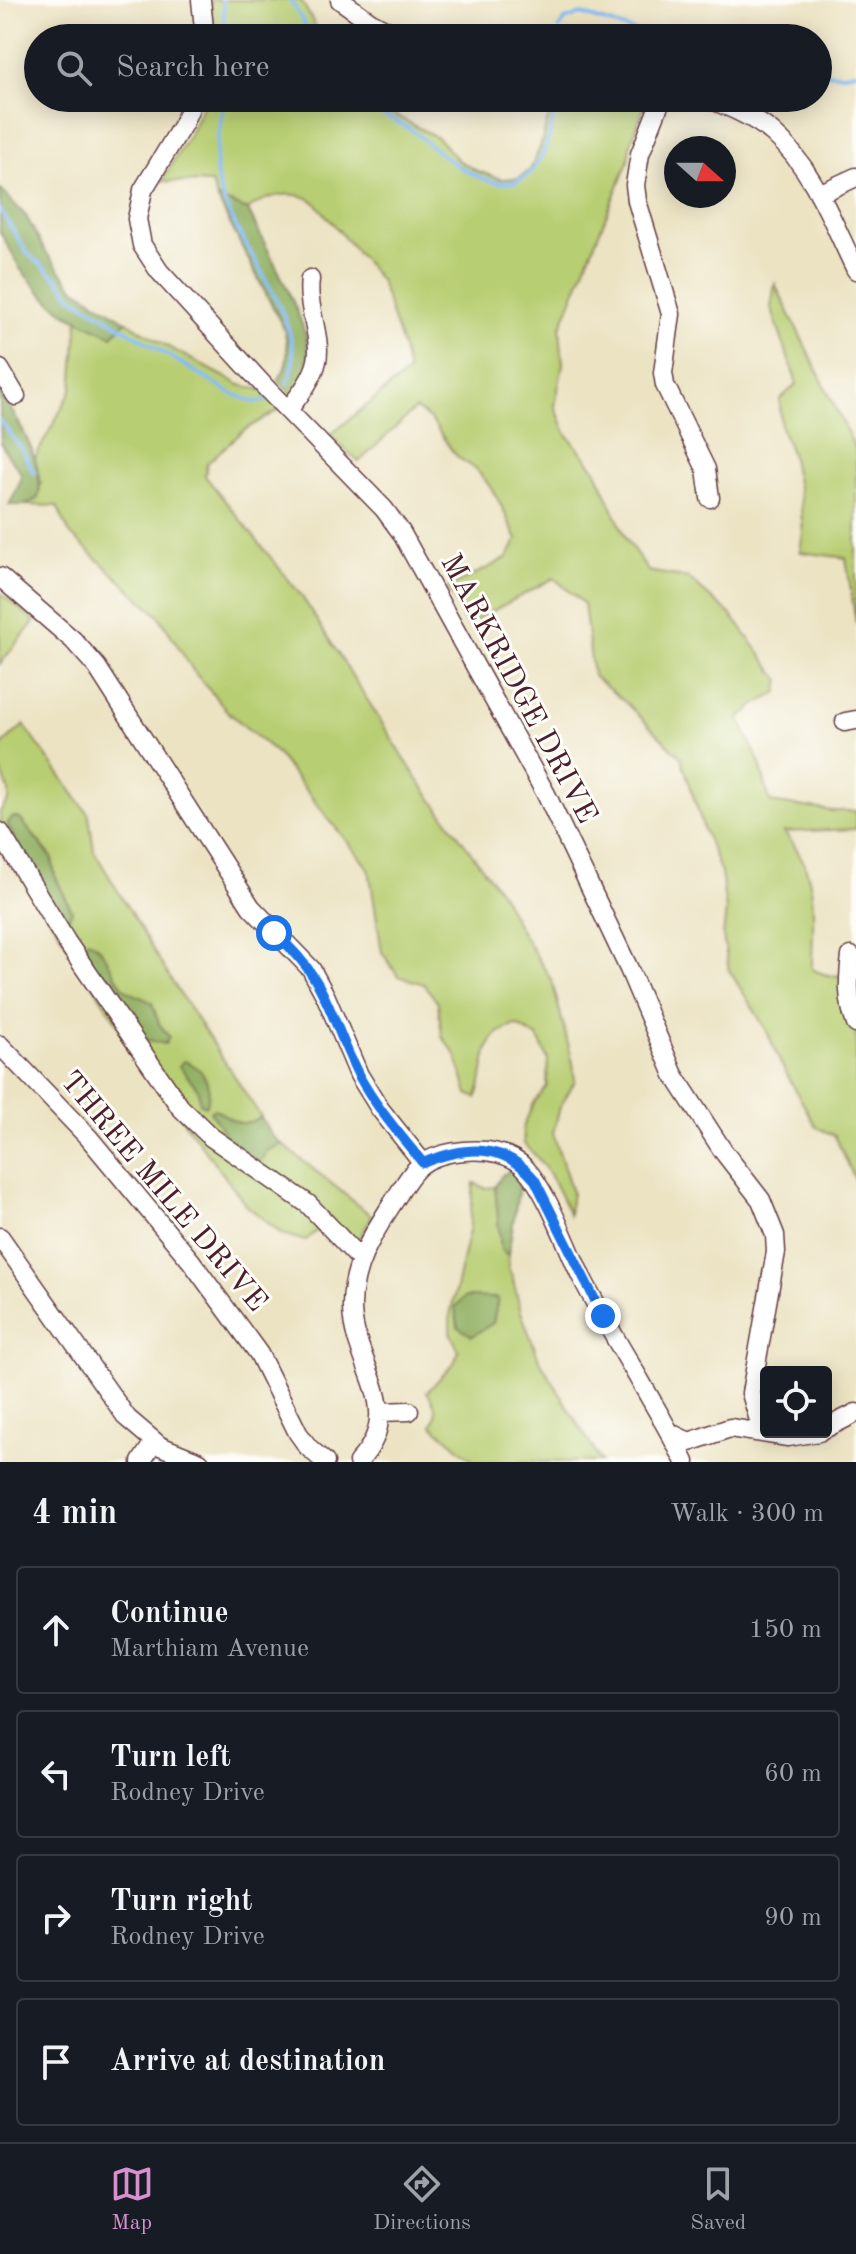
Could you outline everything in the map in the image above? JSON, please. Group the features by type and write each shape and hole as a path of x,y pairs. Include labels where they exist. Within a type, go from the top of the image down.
{"street":[{"path":"201,0 204,24"},
{"path":"340,0 375,24"},
{"name":"MARKRIDGE DRIVE","path":"188,112 143,190 137,219 142,245 159,271 384,509 401,532 546,794 629,969 679,1085 723,1151 761,1200 775,1235 776,1252 746,1399 732,1420 718,1432"},
{"path":"656,112 636,169 636,193 671,314 663,360 665,385 706,469 710,498"},
{"path":"740,112 772,133 787,148 819,194 856,270"},
{"path":"819,194 856,177"},
{"path":"288,410 311,375 317,358 308,295 310,279"},
{"path":"0,369 16,396"},
{"path":"0,577 73,640 97,667 251,907 311,969 359,1075 380,1109 423,1163"},
{"path":"0,832 66,941 180,1107 211,1137 308,1204 361,1260"},
{"path":"851,956 847,983 849,1006 856,1024"},
{"name":"THREE MILE DRIVE","path":"0,1045 89,1138 191,1261 259,1354 298,1433 325,1462"},
{"path":"358,1462 376,1437 380,1412 377,1393 362,1357 353,1323 353,1291 361,1260 375,1230 423,1163 473,1150 513,1158 535,1180 581,1276 685,1462"},
{"path":"0,1237 127,1418 154,1442 200,1462"},
{"name":"MARKRIDGE DRIVE","path":"753,1372 751,1393 753,1406 760,1419"},
{"path":"380,1412 409,1411"},
{"path":"832,1425 856,1413"},
{"path":"670,1433 689,1442 730,1428 760,1431"},
{"path":"141,1462 154,1442"}],"green space":[{"path":"211,0 301,0 314,24 212,24"},
{"path":"200,112 389,112 438,138 458,160 501,179 519,178 530,170 550,112 642,112 630,146 628,162 560,329 563,364 555,406 566,433 595,469 626,538 648,571 688,578 731,615 780,680 778,692 739,718 760,764 770,802 856,811 856,829 784,832 796,848 810,881 812,969 834,976 856,971 856,1182 835,1136 816,1127 781,1064 767,1031 729,970 723,937 726,910 721,873 681,757 626,703 593,676 584,604 554,578 467,625 448,588 507,558 517,540 489,486 476,470 456,455 429,418 415,409 359,462 330,435 408,372 380,280 315,202 307,198 281,195 264,200 248,210 217,198 211,183 162,181"},
{"path":"0,189 26,216 45,251 73,287 126,321 112,336 66,314 43,295 21,270 0,232"},
{"path":"217,198 248,210 301,321 308,356 295,399 278,380 286,363 285,331"},
{"path":"775,284 856,450 856,624 846,558 800,552 803,533 800,497 791,453 781,427 780,399 797,384 771,307"},
{"path":"78,319 112,336 126,321 240,385 262,390 280,409 243,431 207,463 205,476 301,595 418,780 501,893 552,981 575,1081 560,1107 553,1133 572,1192 569,1214 545,1167 524,1144 523,1127 534,1103 547,1086 548,1059 538,1037 515,1025 499,1033 488,1048 476,1098 468,1094 456,1055 442,1036 438,1003 424,984 398,976 382,952 369,869 276,753 228,712 194,672 159,616 70,534 57,506 26,505 38,498 41,483 34,460 72,389"},
{"path":"0,390 22,428 38,471 38,498 26,505 9,505 21,476 1,443"},
{"path":"0,593 35,621 0,664"},
{"path":"24,725 89,815 94,851 173,983 261,1117 242,1123 215,1110 216,1119 225,1134 264,1157 267,1151 282,1144 372,1216 356,1244 323,1225 305,1241 282,1234 247,1206 162,1093 0,840 0,811 9,800 9,791 0,767 0,747","holes":["8,824 25,825 52,857 55,876 72,911 68,918","79,948 100,948 126,990 152,1003 159,1024 167,1033"]},
{"path":"13,817 20,819 51,857 55,876 72,911 65,924 7,824"},
{"path":"88,940 104,954 123,987 152,1003 159,1024 169,1037 165,1044 144,1039 79,948"},
{"path":"183,1061 196,1067 205,1078 209,1092 205,1106 200,1104 198,1089 179,1066"},
{"path":"215,1109 241,1123 261,1117 272,1136 282,1144 267,1151 259,1164 229,1141 210,1111"},
{"path":"515,1168 521,1174 508,1255 501,1250 495,1187 502,1175"},
{"path":"474,1183 485,1188 495,1187 501,1250 508,1255 508,1268 521,1312 539,1359 601,1462 475,1462 432,1425 435,1408 427,1392 454,1363 459,1351 450,1332 450,1315 469,1230","holes":["465,1297 498,1299 493,1323 472,1336"]},
{"path":"465,1297 498,1298 493,1323 472,1336 458,1327 455,1307"}],"waterway":[{"path":"223,0 224,24"},
{"path":"290,0 305,24"},
{"path":"562,24 581,14 612,24"},
{"path":"832,74 856,72"},
{"path":"222,112 217,178 236,227 281,310 290,337 293,361 287,383"},
{"path":"377,112 413,131 452,162 498,183 515,182 528,175 546,144 554,112"},
{"path":"0,210 28,254 58,279 71,296 230,393 254,402 267,401"},
{"path":"0,421 22,449 34,473"}],"route":[{"path":"274,933 311,969 359,1075 380,1109 423,1163 473,1150 502,1154 525,1167 535,1180 603,1316"}]}
